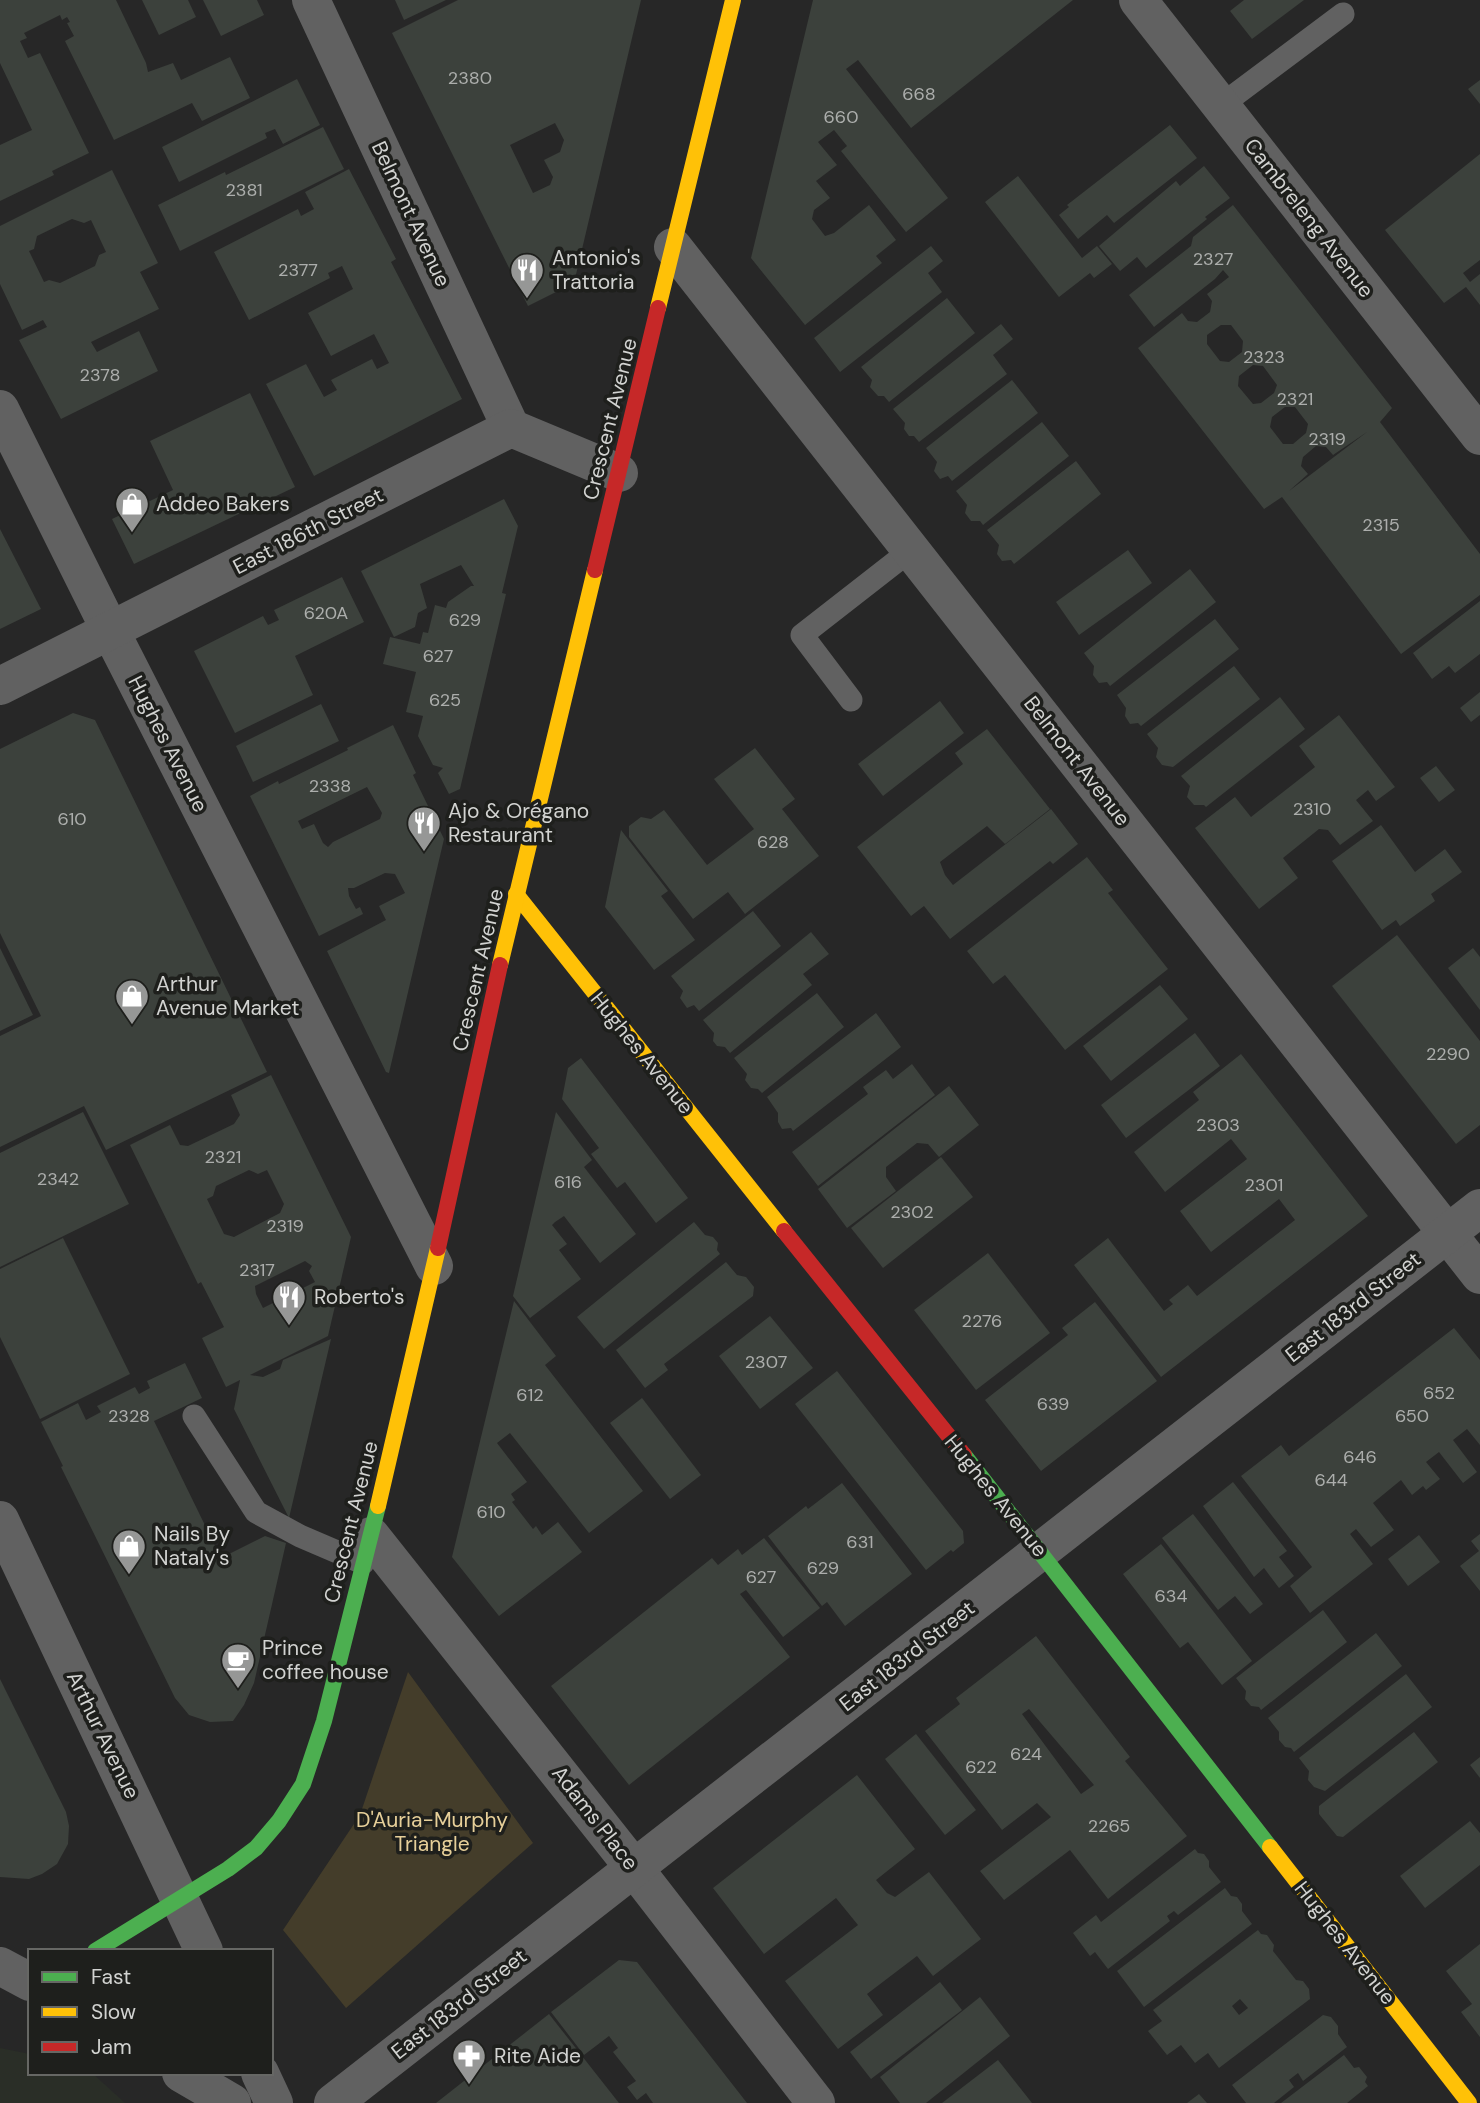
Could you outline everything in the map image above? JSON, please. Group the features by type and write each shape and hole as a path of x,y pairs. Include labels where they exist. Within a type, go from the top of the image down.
{"street":[{"name":"Belmont Avenue","path":"311,0 511,428"},
{"name":"Crescent Avenue","path":"98,1949 228,1869 256,1848 279,1821 303,1784 324,1721 434,1266 516,894 733,0"},
{"name":"Cambreleng Avenue","path":"1141,1 1220,106 1480,436"},
{"name":"Belmont Avenue","path":"674,247 1480,1275"},
{"name":"Hughes Avenue","path":"0,409 434,1266"},
{"path":"511,428 619,473"},
{"name":"East 186th Street","path":"0,686 511,428"},
{"name":"Hughes Avenue","path":"516,894 1040,1551 1469,2103"},
{"name":"East 183rd Street","path":"332,2103 1480,1208"},
{"name":"Arthur Avenue","path":"0,1520 203,1949"},
{"name":"Adams Place","path":"367,1550 634,1868 816,2103"},
{"path":"184,2075 232,2103"},
{"path":"261,2075 274,2103"}],"lane":[{"path":"1220,106 1343,15"},
{"path":"851,700 802,635 911,550"},
{"path":"194,1416 256,1512 299,1536 367,1550"}],"shaded area":[{"path":"0,2048 28,2054 28,2075 94,2075 125,2103 0,2103"}],"green space":[{"name":"D'Auria-Murphy Triangle","path":"408,1672 533,1843 346,2008 283,1930 360,1815"}],"building":[{"path":"0,0 116,0 148,72 173,63 181,80 230,57 250,98 202,121 192,103 114,140 65,41 74,36 67,23 70,22 67,17 62,20 60,15 24,33 27,38 20,41 28,58 40,53 89,153 52,171 54,175 0,201 0,145 32,130 0,63"},
{"path":"142,0 188,0 196,17 159,35"},
{"path":"203,0 257,0 264,15 221,36"},
{"path":"395,0 446,0 404,20"},
{"path":"458,0 641,0 574,283 528,306 392,33","holes":["555,123 564,140 560,152 544,160 553,177 550,185 533,193 510,145"]},
{"path":"813,0 1073,0 911,128 858,60 846,69 948,198 906,232 841,151 847,146 834,130 818,142 837,165 816,181 830,198 814,210 812,219 825,236 834,233 869,205 896,240 876,256 882,263 805,325 751,258"},
{"path":"1244,0 1304,0 1252,39 1230,11"},
{"path":"297,79 320,125 283,144 275,129 265,133 267,138 179,182 162,147"},
{"path":"1480,80 1480,104 1468,89"},
{"path":"1170,125 1197,158 1114,223 1107,215 1078,239 1059,215 1069,207 1067,205"},
{"path":"323,127 344,169 180,251 158,205"},
{"path":"1480,154 1480,260 1463,273 1470,282 1480,274 1480,305 1466,287 1444,303 1385,230"},
{"path":"1204,166 1230,198 1146,268 1137,257 1120,271 1099,246 1176,181 1180,186"},
{"path":"349,169 396,259 391,262 462,399 314,476 266,384 306,364 324,397 337,390 331,380 372,359 377,369 389,363 374,334 331,356 308,313 353,289 342,266 328,273 330,278 249,320 214,252 298,209 301,216 314,209 305,192"},
{"path":"112,170 158,263 140,272 159,309 91,342 97,352 139,331 158,371 61,419 19,340 47,327 43,320 22,330 0,284 0,226","holes":["72,219 84,223 91,220 106,252 99,255 95,266 60,283 49,280 44,282 29,251 34,249 37,236"]},
{"path":"1018,176 1082,258 1097,246 1112,264 1094,278 1090,273 1059,297 985,202"},
{"path":"1233,205 1392,408 1380,422 1480,554 1480,595 1401,654 1282,497 1264,509 1138,348 1182,313 1188,321 1197,322 1210,312 1212,301 1207,294 1229,277 1223,270 1154,327 1129,295 1191,246 1193,237","holes":["1221,325 1231,325 1243,341 1242,352 1229,362 1220,361 1207,344 1207,335","1253,365 1263,366 1277,385 1274,393 1261,403 1253,404 1238,386 1239,376","1285,407 1295,407 1308,424 1306,433 1293,444 1283,444 1270,427 1272,417","1367,432 1289,491 1308,474 1301,466 1303,457 1316,446 1326,447 1333,455"]},
{"path":"931,246 943,261 928,273 942,292 840,372 814,338"},
{"path":"947,298 975,333 889,402 884,396 878,396 870,387 872,380 861,367"},
{"path":"1001,324 1013,339 993,355 1007,374 919,442 914,436 909,436 904,429 905,423 893,409"},
{"path":"1012,380 1038,413 952,481 948,476 940,479 934,471 937,462 926,448"},
{"path":"250,393 295,487 134,564 112,519 173,490 150,441"},
{"path":"1042,422 1069,456 983,525 980,521 971,521 965,513 967,505 956,491"},
{"path":"1076,461 1101,494 1014,564 1011,560 1002,561 997,554 999,545 987,530"},
{"path":"504,499 518,526 502,593 506,594 460,789 449,794 438,773 443,768 433,765 418,736 423,716 406,712 416,672 383,664 390,637 420,644 423,632 428,633 435,605 446,608 448,602 474,586 461,565 420,584 427,608 418,613 415,627 394,637 361,571"},
{"path":"0,529 41,609 0,629"},
{"path":"1128,550 1152,583 1079,635 1056,602"},
{"path":"1190,569 1216,602 1110,686 1107,682 1099,683 1093,675 1094,666 1084,653"},
{"path":"342,577 364,622 295,656 313,695 235,733 194,651 263,616 268,625 279,620 274,610"},
{"path":"1480,601 1480,654 1455,673 1449,666 1432,679 1413,653"},
{"path":"1215,619 1239,649 1141,726 1138,723 1130,724 1125,716 1126,708 1117,695"},
{"path":"1234,666 1260,699 1173,767 1162,765 1156,757 1158,748 1147,734"},
{"path":"1480,692 1480,715 1471,722 1460,708"},
{"path":"1280,697 1305,729 1206,807 1194,805 1187,797 1190,786 1181,776"},
{"path":"940,701 964,733 883,796 858,764"},
{"path":"321,704 339,741 253,782 236,746"},
{"path":"73,713 95,720 267,1072 106,1150 84,1106 0,1147 0,1036 41,1016 0,933 0,749"},
{"path":"1339,715 1395,787 1376,801 1368,790 1356,800 1373,821 1340,845 1328,830 1319,829 1283,858 1298,878 1259,909 1195,828 1235,797 1251,817 1315,767 1299,746"},
{"path":"393,725 416,773 413,775 444,839 389,1073 386,1072 327,951 386,920 379,906 405,893 395,874 385,873 354,888 348,888 356,909 360,907 363,914 319,936 250,796 348,750 347,748","holes":["367,787 382,813 380,819 328,847 323,843 314,824 302,829 298,821"]},
{"path":"987,729 1050,809 1005,844 987,826 940,862 945,875 953,885 1051,809 1078,844 1053,864 1050,861 950,939 924,906 911,916 857,847 963,764 955,753"},
{"path":"755,748 795,799 782,809 819,856 745,914 728,892 693,919 629,837 629,826 641,817 651,819 664,810 707,865 754,829 714,779"},
{"path":"1436,766 1455,790 1439,802 1420,778"},
{"path":"1381,825 1415,872 1445,849 1462,872 1431,894 1435,901 1400,926 1396,920 1382,930 1332,861"},
{"path":"621,830 668,891 661,896 695,940 654,970 605,907"},
{"path":"1087,857 1113,890 1108,893 1168,969 1065,1050 1005,975 993,984 967,951"},
{"path":"753,911 781,946 699,1011 694,1005 687,1008 680,998 683,991 671,976"},
{"path":"811,932 829,954 803,974 812,985 730,1053 725,1047 717,1046 713,1041 714,1033 703,1020"},
{"path":"1397,935 1480,1041 1480,1125 1456,1144 1332,986"},
{"path":"0,948 33,1015 0,1031"},
{"path":"1473,948 1480,957 1480,1010 1448,968"},
{"path":"1160,985 1188,1019 1111,1081 1083,1046"},
{"path":"817,993 844,1027 762,1093 751,1088 745,1080 747,1074 734,1058"},
{"path":"876,1013 901,1047 793,1131 791,1128 782,1129 778,1122 778,1113 767,1097"},
{"path":"1195,1033 1220,1066 1126,1138 1101,1105"},
{"path":"1241,1054 1368,1216 1161,1377 1074,1265 1108,1238 1164,1311 1173,1304 1169,1300 1188,1285 1197,1296 1295,1220 1279,1199 1211,1252 1180,1211 1247,1159 1231,1139 1165,1192 1134,1152 1199,1100 1193,1092"},
{"path":"581,1058 688,1198 656,1223 625,1182 617,1188 591,1154 599,1148 562,1099 568,1068"},
{"path":"912,1064 935,1095 818,1186 792,1152 868,1094 863,1087 886,1070 893,1079"},
{"path":"271,1075 351,1237 328,1336 250,1375 263,1377 280,1369 283,1360 331,1339 289,1518 234,1409 240,1380 226,1387 202,1338 224,1327 201,1282 198,1284 130,1145 170,1125 180,1145 188,1146 234,1124 240,1115 231,1095","holes":["249,1170 258,1174 267,1170 284,1204 280,1213 234,1237 224,1234 207,1199 213,1196 216,1186","305,1261 312,1266 309,1271 315,1282 263,1308 255,1286"]},
{"path":"949,1086 979,1125 939,1157 928,1144 917,1143 886,1167 886,1177 896,1191 847,1228 818,1189"},
{"path":"83,1112 129,1204 0,1267 0,1153"},
{"path":"556,1112 592,1160 584,1167 636,1234 600,1263 564,1216 555,1222 552,1225 567,1244 559,1250 581,1279 530,1318 513,1296"},
{"path":"941,1157 973,1197 883,1268 851,1228"},
{"path":"694,1222 705,1235 713,1237 718,1243 717,1250 720,1254 604,1349 577,1317"},
{"path":"63,1238 130,1374 40,1419 0,1337 0,1269"},
{"path":"988,1253 1050,1333 976,1390 914,1310"},
{"path":"726,1262 737,1275 746,1277 754,1287 753,1296 664,1364 668,1370 645,1388 616,1350"},
{"path":"514,1301 556,1356 545,1365 643,1491 589,1533 510,1433 497,1443 527,1482 511,1494 515,1500 512,1502 533,1529 536,1526 542,1535 558,1522 582,1552 499,1616 452,1557"},
{"path":"1095,1302 1157,1381 1041,1471 985,1400 1068,1335 1062,1328"},
{"path":"770,1316 813,1368 760,1409 719,1356"},
{"path":"1454,1328 1480,1360 1480,1445 1467,1429 1453,1440 1477,1472 1463,1483 1439,1452 1426,1462 1440,1479 1426,1490 1423,1486 1412,1495 1401,1480 1373,1503 1394,1530 1371,1547 1356,1529 1350,1534 1373,1564 1310,1613 1290,1586 1312,1567 1241,1476 1281,1445 1289,1456"},
{"path":"185,1363 202,1398 154,1421 221,1558 265,1536 286,1543 254,1683 233,1721 210,1722 189,1715 175,1698 41,1422 78,1403 86,1420 101,1412 97,1406 135,1387 139,1394 150,1388 147,1381"},
{"path":"837,1371 963,1531 964,1543 926,1570 795,1404"},
{"path":"642,1398 701,1475 670,1499 610,1423"},
{"path":"1233,1482 1287,1551 1279,1557 1294,1576 1279,1588 1264,1568 1254,1577 1203,1506"},
{"path":"842,1483 912,1574 845,1626 827,1602 822,1606 768,1536 806,1506 808,1509"},
{"path":"1193,1514 1263,1604 1250,1614 1235,1596 1218,1610 1162,1538"},
{"path":"1480,1534 1480,1591 1460,1566 1479,1551 1471,1541"},
{"path":"1419,1535 1440,1562 1408,1586 1388,1559"},
{"path":"764,1538 820,1608 783,1637 746,1590 740,1594 790,1657 629,1785 551,1686 712,1558 718,1565 738,1549 742,1555"},
{"path":"1161,1544 1252,1661 1222,1685 1188,1642 1180,1648 1123,1574"},
{"path":"1323,1610 1347,1642 1261,1710 1251,1706 1245,1699 1246,1691 1236,1678"},
{"path":"1376,1633 1402,1666 1294,1752 1285,1747 1279,1740 1279,1732 1268,1718"},
{"path":"1036,1636 1130,1757 1125,1761 1187,1836 1108,1899 1070,1850 1004,1900 980,1871 1051,1817 1037,1803 1002,1830 925,1731 960,1704 956,1698","holes":["1029,1709 1094,1785 1081,1794 1022,1714"]},
{"path":"1406,1674 1432,1707 1325,1791 1314,1787 1308,1780 1309,1771 1299,1758"},
{"path":"0,1679 66,1812 69,1826 68,1844 57,1864 29,1879 0,1877"},
{"path":"1414,1732 1438,1762 1343,1837 1337,1836 1319,1814 1319,1806"},
{"path":"916,1734 976,1810 945,1835 885,1759"},
{"path":"1480,1757 1480,1778 1470,1765"},
{"path":"857,1775 915,1849 876,1880 887,1893 895,1897 929,1872 981,1939 933,1976 917,1956 867,1994 883,2015 838,2049 785,1981 858,1925 836,1898 764,1954 713,1888"},
{"path":"1470,1821 1480,1833 1480,1865 1425,1908 1400,1876"},
{"path":"1195,1849 1204,1854 1209,1861 1209,1867 1221,1882 1178,1915 1174,1911 1167,1916 1170,1921 1108,1969 1095,1952 1090,1956 1073,1933 1096,1915 1101,1922"},
{"path":"1225,1888 1231,1896 1237,1897 1242,1904 1242,1911 1252,1924 1144,2007 1117,1971"},
{"path":"1258,1930 1267,1935 1274,1945 1273,1951 1296,1980 1303,1981 1309,1989 1310,1999 1219,2068 1208,2053 1195,2063 1181,2045 1167,2055 1148,2031 1162,2021 1153,2010","holes":["1240,1999 1248,2008 1239,2015 1232,2006"]},
{"path":"1480,1944 1480,2037 1461,2012 1472,2004 1446,1971"},
{"path":"619,1960 637,1962 747,2103 653,2103 646,2093 637,2100 627,2087 636,2081 613,2052 618,2048 609,2036 584,2055 551,2012"},
{"path":"940,1982 962,2010 871,2079 850,2052"},
{"path":"980,1997 1010,2036 926,2103 900,2103 880,2077"},
{"path":"549,2014 619,2103 436,2103"},
{"path":"1323,2015 1331,2017 1338,2026 1338,2034 1347,2047 1303,2081 1298,2073 1289,2080 1294,2087 1274,2103 1246,2103 1232,2085"},
{"path":"1344,2055 1354,2068 1359,2067 1367,2077 1365,2082 1368,2086 1347,2103 1281,2103"},
{"path":"998,2060 1032,2103 942,2103"},
{"path":"1199,2094 1207,2103 1187,2103"}],"traffic: fast":[{"path":"964,1455 1270,1847"},
{"path":"98,1949 228,1869 256,1848 279,1821 303,1784 324,1721 378,1506"}],"traffic: slow":[{"path":"658,308 733,0"},
{"path":"500,965 595,570"},
{"path":"516,894 784,1231"},
{"path":"378,1506 438,1248"},
{"path":"1270,1847 1469,2103"}],"traffic: jam":[{"path":"595,570 658,308"},
{"path":"438,1248 500,965"},
{"path":"784,1231 964,1455"}],"place":[{"name":"Antonio's Trattoria","path":"527,300"},
{"name":"Addeo Bakers","path":"132,534"},
{"name":"Ajo & Orégano Restaurant","path":"424,853"},
{"name":"Arthur Avenue Market","path":"132,1026"},
{"name":"Roberto's","path":"289,1327"},
{"name":"Nails By Nataly's","path":"129,1576"},
{"name":"Prince coffee house","path":"238,1690"},
{"name":"Rite Aide","path":"469,2086"}]}
